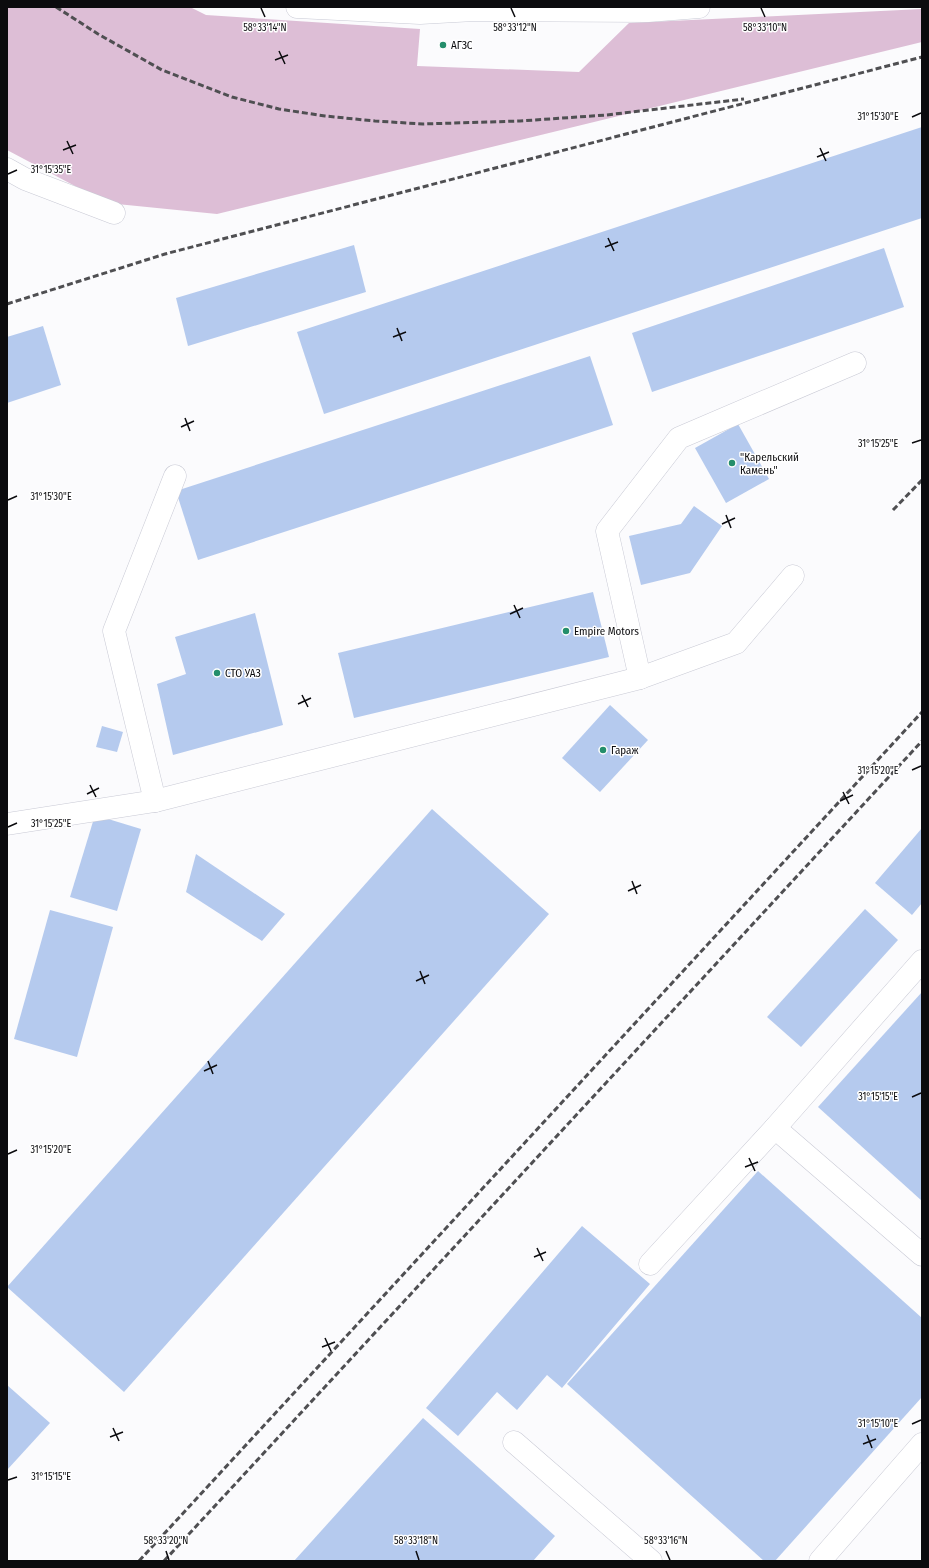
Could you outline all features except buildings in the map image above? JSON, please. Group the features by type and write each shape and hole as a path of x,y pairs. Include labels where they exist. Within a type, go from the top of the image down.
{"lane":[{"path":"298,7 421,10 648,12 699,7"},
{"path":"7,169 25,180 114,213"},
{"path":"640,678 607,531 679,438 855,363"},
{"path":"155,801 114,631 175,476"},
{"path":"7,824 155,801 640,678 736,643 792,576"},
{"path":"650,1264 775,1128 922,960"},
{"path":"775,1128 922,1255"},
{"path":"514,1442 651,1561"},
{"path":"820,1561 922,1444"}],"shaded area":[{"path":"7,7 190,7 206,15 420,29 417,66 579,72 629,23 922,9 922,42 217,214 107,203 7,150"}],"railway":[{"path":"56,7 98,34 162,70 232,97 279,109 325,116 423,124 520,121 606,115 744,99"},
{"path":"7,304 165,254 922,57"},
{"path":"893,510 922,480"},
{"path":"139,1561 922,712"},
{"path":"164,1561 922,741"}],"place":[{"name":"АГЗС","path":"443,45"},
{"name":"\"Карельский Камень\"","path":"732,463"},
{"name":"Empire Motors","path":"566,631"},
{"name":"СТО УАЗ","path":"217,673"},
{"name":"Гараж","path":"603,750"}]}
